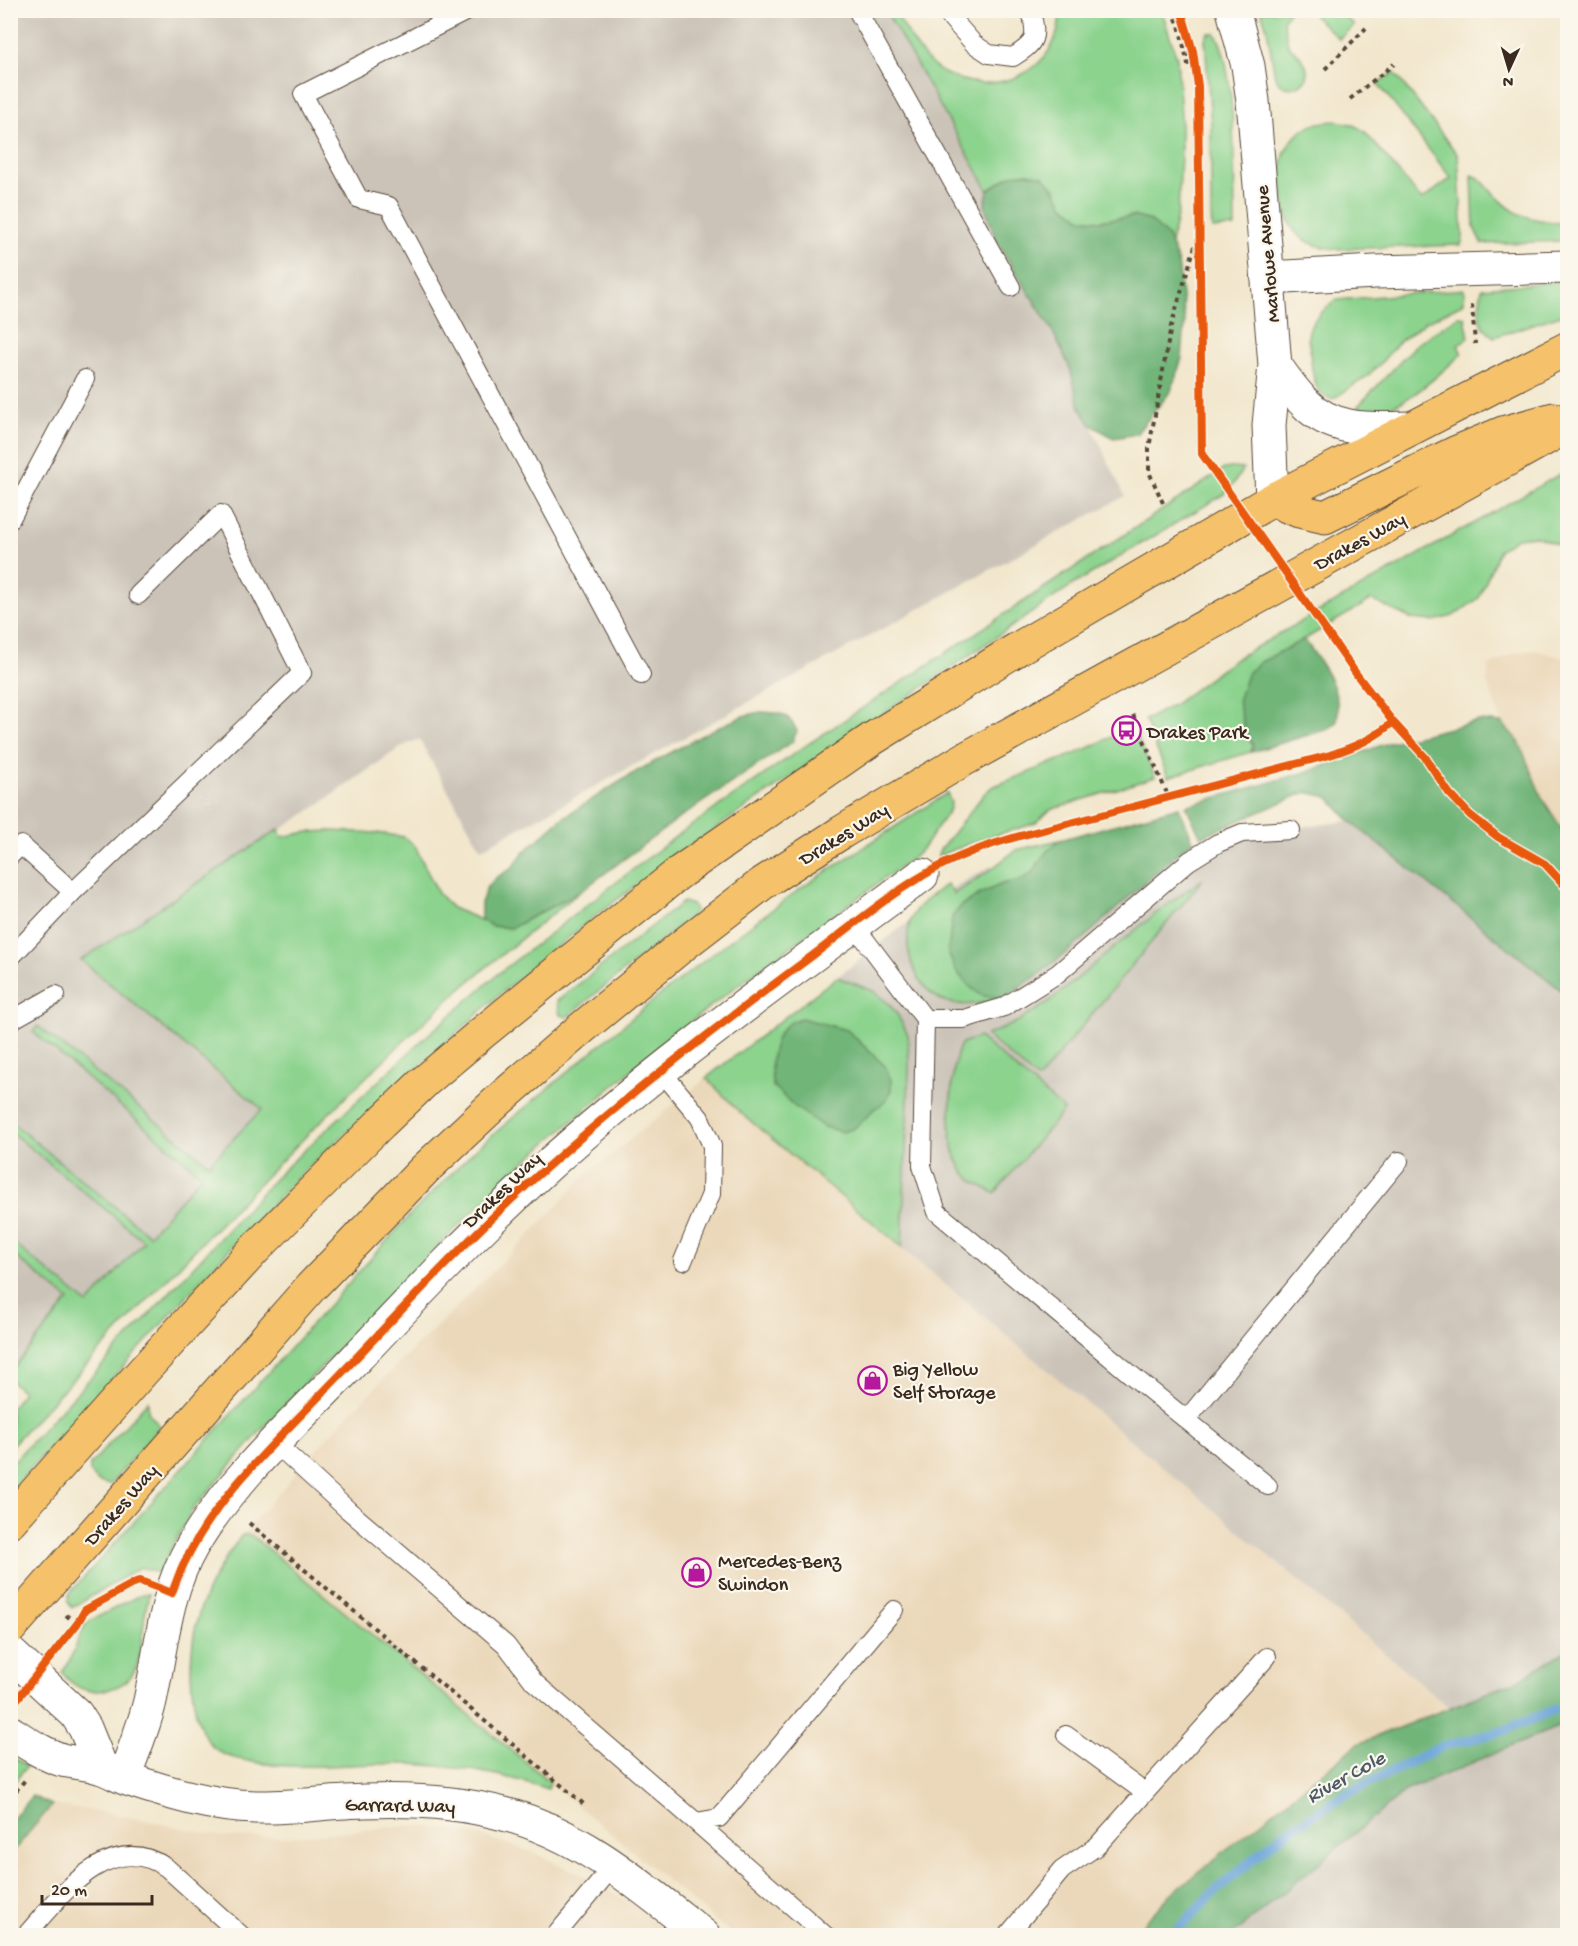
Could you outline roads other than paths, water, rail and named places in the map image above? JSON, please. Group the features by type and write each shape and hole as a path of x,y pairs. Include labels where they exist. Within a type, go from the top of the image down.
{"main road":[{"path":"10,1521 254,1250 339,1163 424,1082 543,982 681,872 872,740 1010,654 1272,500 1568,348"},
{"path":"1272,500 1299,511 1325,517 1455,453 1503,433 1568,415"},
{"name":"Drakes Way","path":"10,1628 311,1287 425,1169 516,1084 683,945 773,877 842,832 963,760 1568,426"}],"street":[{"name":"Marlowe Avenue","path":"1233,10 1248,66 1253,101 1275,365 1269,425 1272,500"},
{"path":"1268,278 1375,272 1568,267"},
{"path":"1275,365 1305,404 1328,420 1364,429 1412,428"},
{"name":"Drakes Way","path":"113,1772 149,1705 172,1593 180,1570 192,1547 224,1502 275,1443 394,1318 544,1169 727,1019 922,875"},
{"path":"10,1653 76,1714 113,1772"},
{"name":"Garrard Way","path":"10,1732 47,1754 63,1760 113,1772 167,1793 237,1806 286,1807 410,1800 456,1804 504,1814 546,1828 580,1844 614,1865 704,1935"}],"lane":[{"path":"469,10 303,94 359,199 389,206 641,675"},
{"path":"857,10 1011,287"},
{"path":"944,10 974,44 989,54 1013,57 1030,46 1035,31 1031,10"},
{"path":"10,520 85,379"},
{"path":"10,958 73,892 302,673 221,514 138,595"},
{"path":"925,1019 964,1020 1004,1006 1057,974 1189,861 1218,843 1242,833 1291,830"},
{"path":"10,856 21,845 73,892"},
{"path":"854,925 925,1019 922,1166 937,1212 1268,1485"},
{"path":"10,1021 56,996"},
{"path":"661,1071 700,1118 712,1146 711,1194 683,1261"},
{"path":"1187,1419 1399,1161"},
{"path":"275,1443 348,1510 506,1645 534,1682 826,1935"},
{"path":"696,1822 719,1818 894,1610"},
{"path":"1007,1935 1062,1870 1097,1846 1266,1656"},
{"path":"1066,1735 1144,1792"},
{"path":"25,1935 75,1881 112,1860 136,1856 157,1862 167,1868 242,1935"},
{"path":"555,1935 614,1865"}],"waterway":[{"name":"River Cole","path":"1172,1936 1213,1893 1282,1835 1348,1793 1443,1746 1500,1732 1568,1704"}],"place":[{"name":"Drakes Park","path":"1126,731"},
{"name":"Big Yellow Self Storage","path":"872,1380"},
{"name":"Mercedes-Benz Swindon","path":"697,1572"}]}
